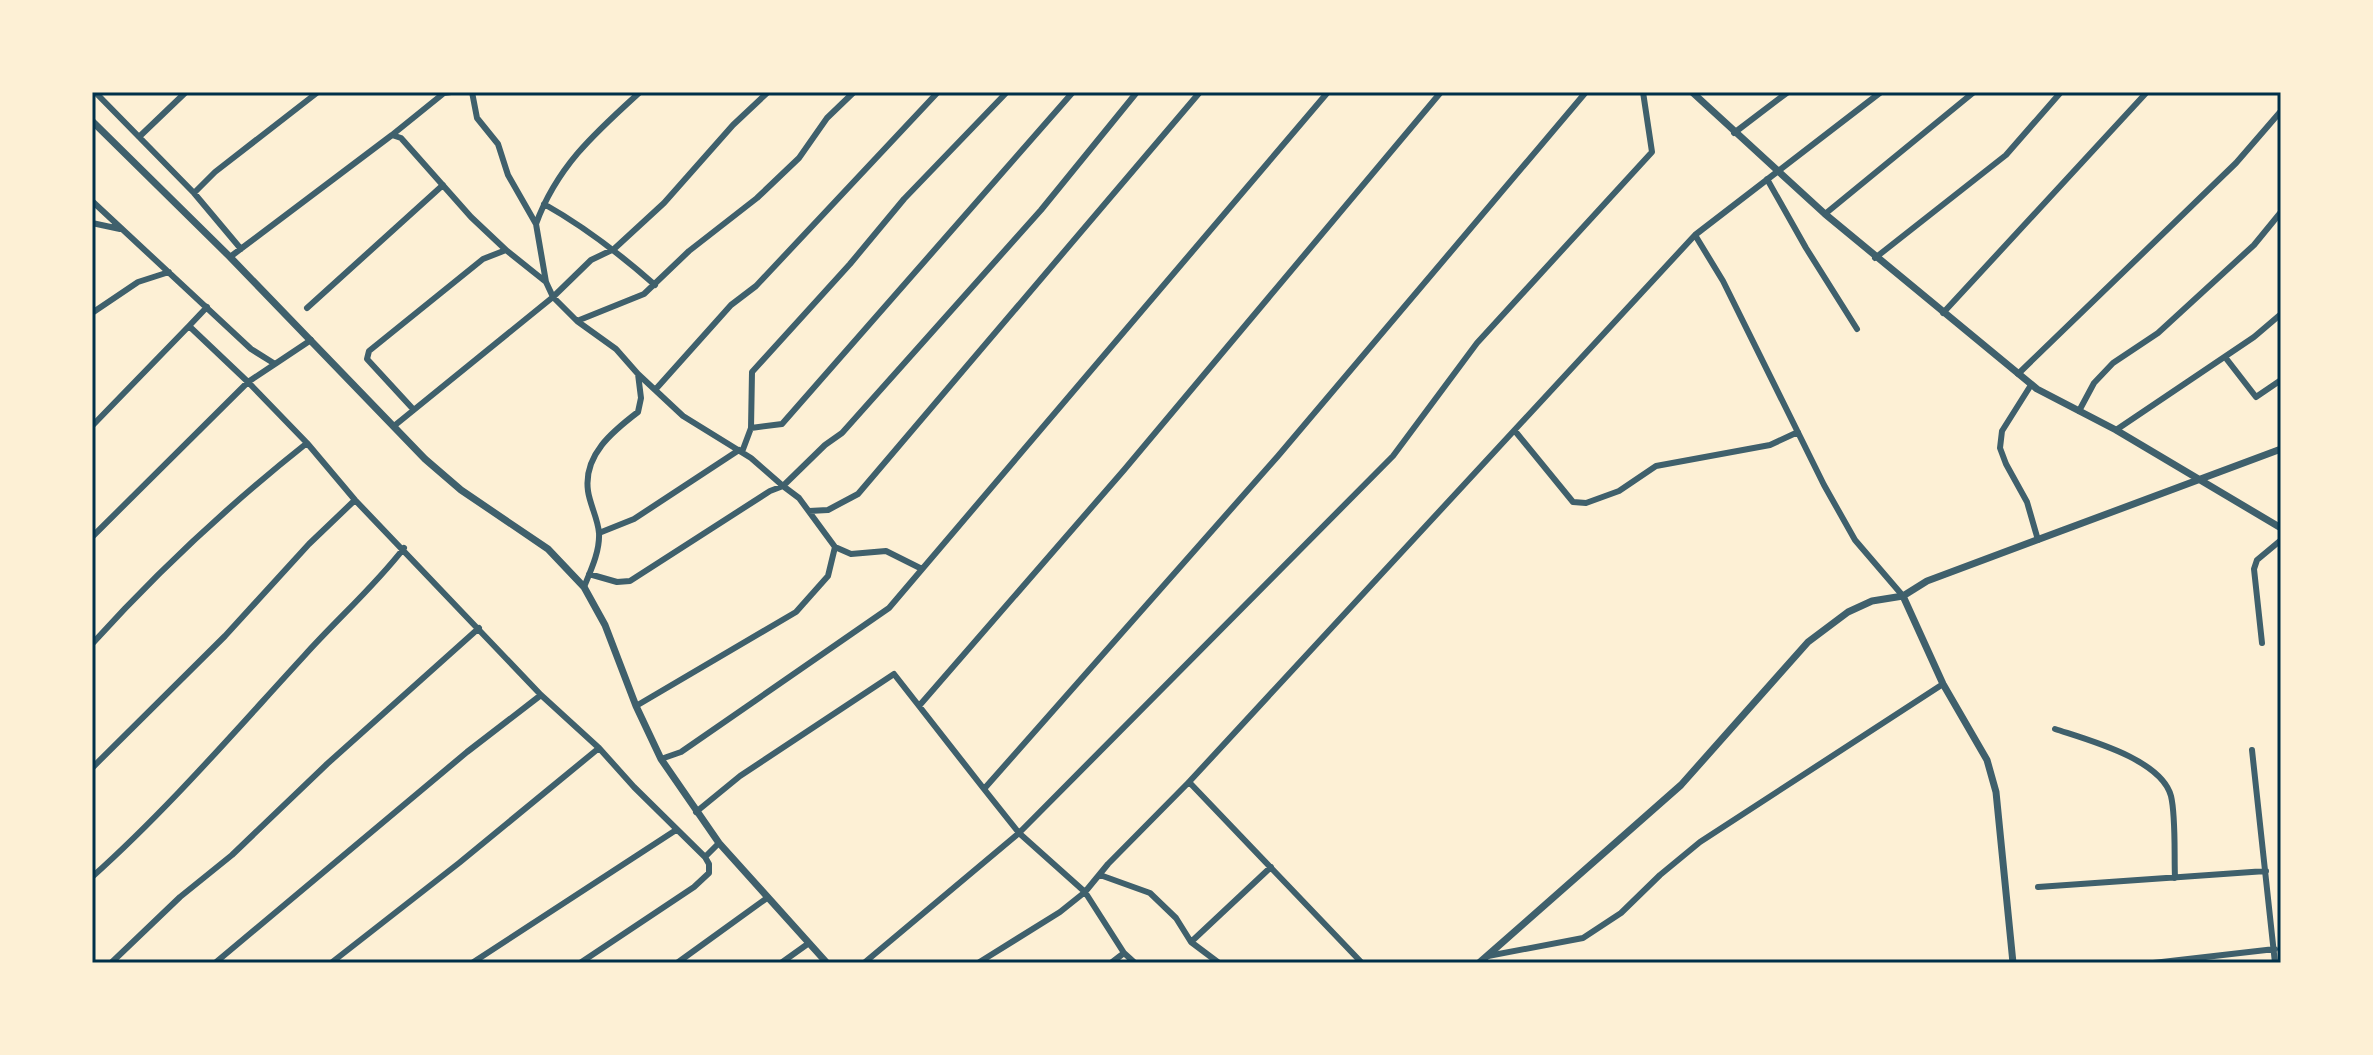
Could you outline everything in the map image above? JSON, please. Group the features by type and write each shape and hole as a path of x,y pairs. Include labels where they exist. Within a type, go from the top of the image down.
{"street":[{"path":"95,92 194,193 241,249"},
{"path":"139,137 186,92"},
{"path":"194,193 215,172 318,92"},
{"path":"230,257 444,93 451,92"},
{"path":"472,92 477,118 498,144 508,175 536,224 546,282 553,297 577,321 616,349 683,416 740,451 799,498 835,547 851,554 886,551 922,569"},
{"path":"536,224 544,204 590,137 640,92"},
{"path":"394,426 553,297 591,260 614,249 664,203 733,125 768,92"},
{"path":"577,321 644,294 655,285 689,251 757,198 799,158 827,118 854,92"},
{"path":"655,390 731,305 756,286 938,92"},
{"path":"599,533 634,519 740,451 751,428 752,372 904,199 1007,92"},
{"path":"751,428 782,424 1073,92"},
{"path":"589,574 617,582 630,581 770,491 783,486 825,445 842,433 931,335 1041,210 1137,92"},
{"path":"809,511 828,510 858,494 1200,92"},
{"path":"661,759 681,752 889,608 1328,92"},
{"path":"919,706 1124,470 1441,92"},
{"path":"984,789 1278,456 1586,92"},
{"path":"864,963 1019,833 1393,456 1477,343 1652,152 1643,92"},
{"path":"1693,92 1734,133 1875,258 2031,385 2116,430 2281,528"},
{"path":"1734,133 1788,92"},
{"path":"978,963 1060,912 1085,892 1695,235 1881,92"},
{"path":"1825,214 1974,92"},
{"path":"1875,258 2006,155 2061,92"},
{"path":"1943,313 2147,92"},
{"path":"2018,374 2236,163 2281,111"},
{"path":"92,121 230,257 425,459 461,490 548,549 584,587 605,625 636,706 661,759 719,843 827,963"},
{"path":"392,135 401,138 471,217 546,282"},
{"path":"1767,179 1857,329"},
{"path":"307,308 443,185"},
{"path":"92,201 251,349 275,364"},
{"path":"544,204 577,222 655,285"},
{"path":"2079,411 2094,383 2113,363 2158,333 2254,245 2281,212"},
{"path":"92,223 121,230"},
{"path":"1695,235 1723,281 1855,540 1903,596 1943,684 1987,760 1996,792 2013,963"},
{"path":"413,409 374,369 367,359 369,351 483,259 506,250"},
{"path":"92,313 138,282 169,272"},
{"path":"92,426 207,307"},
{"path":"2116,430 2254,337 2281,314"},
{"path":"189,326 307,443 355,500 541,695 599,748 705,857 709,873 694,887 580,963"},
{"path":"92,537 248,382 311,340"},
{"path":"2225,357 2256,397 2281,380"},
{"path":"584,587 595,559 599,533 587,488 592,458 615,429 638,412 641,398 638,374"},
{"path":"2031,385 2002,431 2000,448 2027,502 2038,540"},
{"path":"1515,431 1573,502 1586,503 1619,491 1656,466 1770,445 1798,432"},
{"path":"92,644 230,505 307,443"},
{"path":"1482,960 1681,785 1808,642 1848,612 1872,601 1903,596 1927,581 2281,449"},
{"path":"92,768 355,500"},
{"path":"2262,643 2254,569 2257,560 2281,540"},
{"path":"636,706 796,612 828,576 835,547"},
{"path":"92,877 145,830 332,624 381,578 404,548"},
{"path":"111,963 479,628"},
{"path":"696,812 740,776 894,674 1019,833 1085,892 1124,953 1135,963"},
{"path":"1482,960 1583,938 1621,913 1700,842 1943,684"},
{"path":"215,963 467,752 541,695"},
{"path":"2055,729 2122,752 2162,778 2171,796 2175,878"},
{"path":"331,963 471,854 599,748"},
{"path":"2252,750 2275,963"},
{"path":"1189,782 1362,963"},
{"path":"472,963 676,830"},
{"path":"705,857 719,843"},
{"path":"1191,942 1271,867"},
{"path":"2038,887 2266,871"},
{"path":"1100,875 1150,893 1176,918 1191,942 1219,963"},
{"path":"677,963 767,898"},
{"path":"2271,912 2281,910"},
{"path":"781,963 809,943"},
{"path":"2153,963 2275,949"},
{"path":"1111,963 1124,953"}]}
